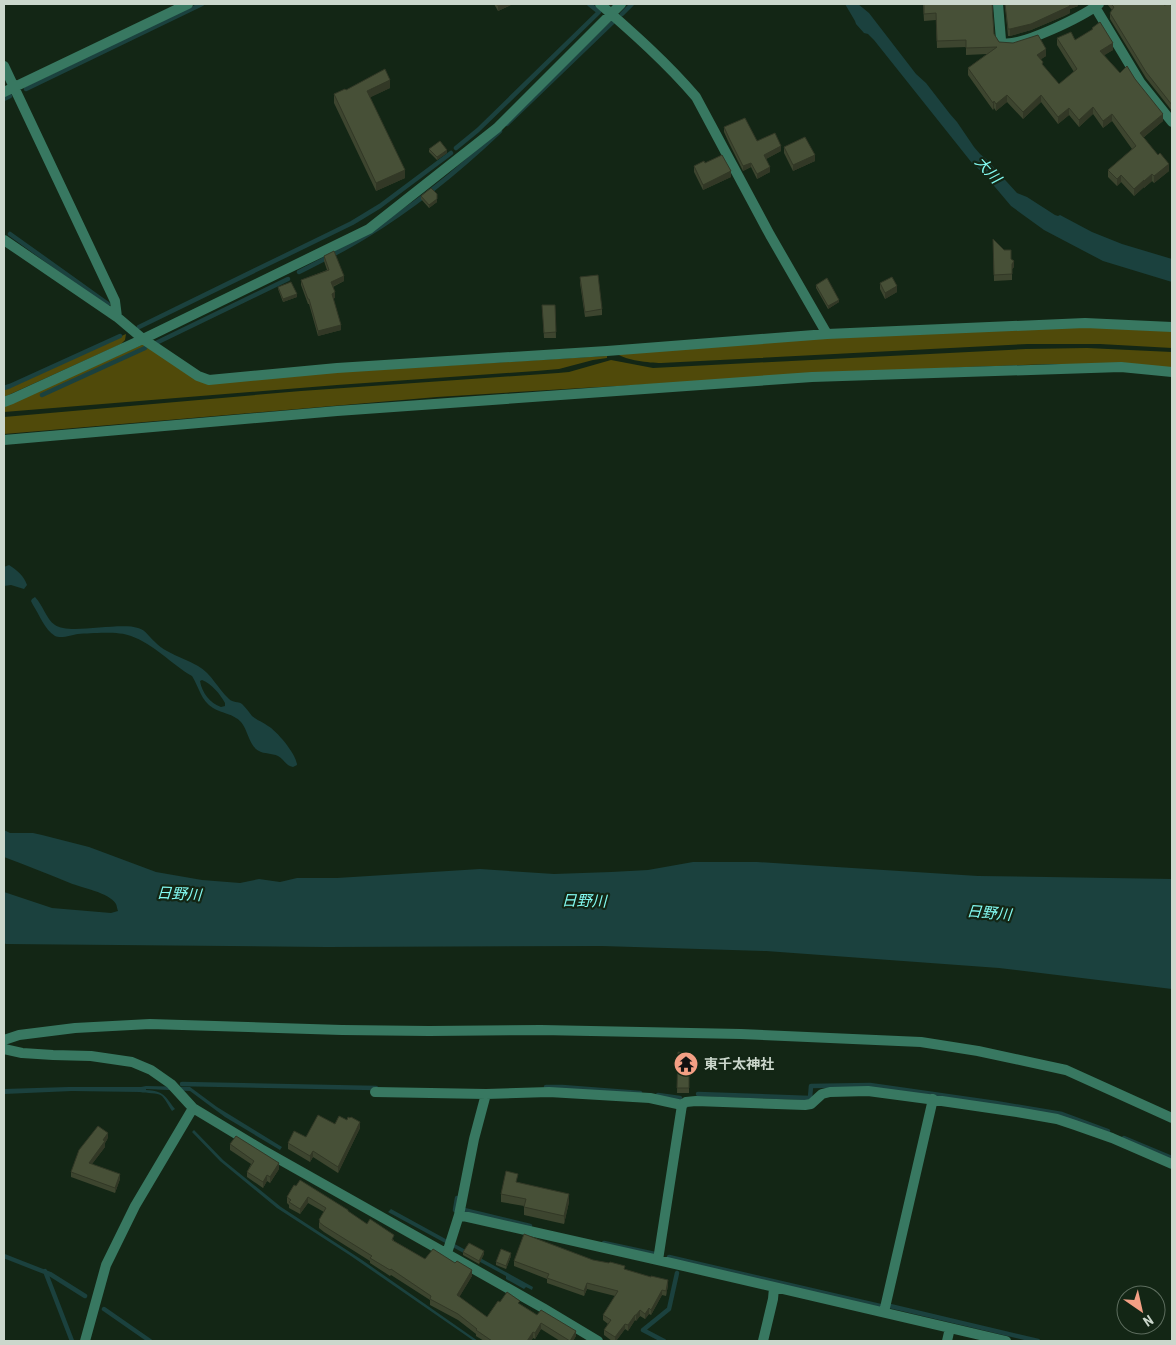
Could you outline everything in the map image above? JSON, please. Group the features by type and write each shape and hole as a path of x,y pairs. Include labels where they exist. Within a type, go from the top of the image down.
{"street":[{"path":"4,92 188,4"},
{"path":"600,4 696,96 770,235 827,334"},
{"path":"4,402 143,339 369,228 497,128 621,4"},
{"path":"998,4 1001,40 1002,43 1006,44 1047,32 1097,5 1140,82 1172,122"},
{"path":"4,66 115,301 117,317"},
{"path":"4,240 117,317 143,339 198,376 204,379 215,380 337,368 607,351 827,334 1085,323 1172,327"},
{"path":"4,440 337,411 812,378 1121,367 1172,372"},
{"path":"4,1040 19,1035 75,1028 150,1024 342,1030 541,1030 741,1034 921,1042 978,1051 1066,1070 1172,1118"},
{"path":"4,1049 22,1053 91,1056 132,1062 151,1070 171,1084 193,1108 261,1149 448,1246 543,1308 598,1341"},
{"path":"375,1092 486,1094 549,1092 650,1098 682,1105 686,1102 696,1101 806,1105 811,1104 822,1094 830,1092 868,1091 933,1099 1057,1119 1112,1138 1172,1164"},
{"path":"448,1246 458,1216 474,1139 486,1094"},
{"path":"884,1312 933,1099"},
{"path":"658,1260 682,1105"},
{"path":"85,1341 106,1265 135,1206 193,1108"},
{"path":"458,1216 658,1260 1006,1341"},
{"path":"763,1341 774,1288"},
{"path":"947,1341 950,1328"}],"shaded area":[{"path":"1052,326 1172,330 1172,348 1100,344 1028,344 661,363 638,361 617,354 841,336"},
{"path":"126,334 125,340 121,344 4,397 4,389"},
{"path":"144,344 200,380 607,356 607,358 559,369 4,412 4,406"},
{"path":"1087,348 1172,352 1172,368 1116,364 1052,364 582,388 437,397 4,434 4,417 301,391 569,372 611,360 653,368 1026,349"}],"water":[{"name":"大川","path":"845,4 858,4 869,13 916,74 926,83 957,122 974,147 1017,193 1027,197 1055,215 1060,215 1092,232 1122,244 1172,259 1172,282 1103,261 1044,230 1011,206 972,163 874,40 856,24"},
{"path":"9,565 24,579 27,585 24,589 11,585 4,586 4,567"},
{"path":"35,597 52,622 62,628 82,629 119,626 143,630 164,649 203,669 229,699 242,704 252,716 272,729 294,755 297,765 293,767 278,756 256,749 241,722 235,717 216,710 209,705 203,698 192,676 155,649 131,636 120,633 78,634 57,637 42,622 31,601","holes":["200,681 206,682 218,693 225,706 221,707 207,697"]},
{"name":"日野川","path":"4,830 10,833 33,833 89,847 156,872 202,880 240,883 259,879 280,882 297,878 337,878 480,869 554,874 611,872 648,870 693,862 757,862 978,876 1172,879 1172,989 999,968 766,951 602,946 326,947 6,944 4,943 4,892 52,908 111,913 118,911 116,904 101,893 4,857"},
{"path":"190,1087 217,1107 282,1147 280,1150 225,1117 190,1091 146,1089 164,1095 175,1109 172,1111 162,1096 140,1092 72,1091 4,1094 4,1089"},
{"path":"194,1130 223,1160 281,1207 362,1260 478,1341 474,1341 351,1256 277,1208 220,1161 192,1132"},
{"path":"391,1209 533,1287 532,1290 526,1287 524,1289 506,1279 506,1276 388,1212"}],"building":[{"path":"924,4 992,4 994,34 999,42 1013,43 1038,35 1046,49 1037,55 1059,84 1077,69 1057,38 1071,32 1075,40 1093,29 1100,22 1113,43 1100,51 1120,73 1127,66 1163,114 1140,133 1158,155 1160,153 1169,164 1154,176 1152,174 1134,189 1121,175 1117,179 1108,170 1136,146 1112,114 1103,121 1093,107 1079,120 1069,108 1058,117 1041,95 1023,112 1007,95 996,104 994,101 993,103 968,68 997,47 966,48 966,40 937,41 936,13 924,14"},
{"path":"1005,4 1069,4 1070,6 1031,24 1008,29"},
{"path":"1111,4 1170,4 1172,7 1172,105 1146,72 1110,13 1114,7"},
{"path":"385,69 390,80 367,91 405,170 376,183 334,94 346,90"},
{"path":"745,118 757,141 775,133 781,146 764,155 770,167 757,174 751,163 743,166 724,127"},
{"path":"805,137 815,155 793,165 784,147"},
{"path":"440,141 447,150 437,157 429,149"},
{"path":"722,155 731,171 703,185 694,166"},
{"path":"431,188 437,194 437,199 429,205 421,196"},
{"path":"993,239 1004,250 1011,250 1011,259 1014,261 1012,264 1012,274 994,275"},
{"path":"334,251 344,276 331,282 335,292 332,294 341,325 318,331 309,299 301,280 329,270 324,256"},
{"path":"598,275 602,309 585,312 580,277"},
{"path":"892,277 897,286 885,293 880,283"},
{"path":"827,278 839,300 828,306 816,285"},
{"path":"291,282 297,294 283,299 278,287"},
{"path":"542,305 555,305 556,332 544,333"},
{"path":"678,1052 693,1054 693,1067 689,1067 689,1088 677,1088"},
{"path":"318,1115 335,1124 339,1116 347,1120 348,1117 351,1117 360,1122 338,1167 313,1151 310,1156 288,1143 294,1131 306,1137"},
{"path":"98,1126 108,1133 103,1140 105,1141 89,1163 120,1174 115,1188 71,1172 79,1150"},
{"path":"236,1136 279,1163 270,1177 267,1175 263,1182 247,1172 254,1161 230,1144"},
{"path":"506,1171 518,1174 516,1182 569,1194 564,1216 524,1207 526,1199 501,1194"},
{"path":"300,1180 367,1224 370,1219 394,1235 392,1240 425,1259 433,1249 455,1263 457,1261 472,1270 457,1295 487,1317 507,1292 520,1301 518,1303 537,1315 541,1310 576,1331 570,1341 541,1323 527,1341 492,1341 458,1314 430,1299 431,1296 391,1269 370,1258 372,1256 319,1222 326,1208 308,1197 300,1209 289,1202 291,1200 287,1197 294,1185 296,1186"},
{"path":"524,1234 593,1260 625,1266 624,1269 668,1280 666,1291 662,1290 651,1310 649,1308 645,1314 640,1310 615,1337 604,1330 611,1320 603,1315 618,1291 587,1283 584,1291 547,1278 549,1274 514,1261"},
{"path":"469,1243 484,1251 479,1261 463,1252"},
{"path":"501,1249 511,1253 506,1266 496,1262"}],"waterway":[{"path":"26,89 202,4"},
{"path":"456,148 478,130 599,12 589,4"},
{"path":"622,14 632,4"},
{"path":"507,124 613,22"},
{"path":"4,99 10,96"},
{"path":"299,272 356,242 400,214 452,174 500,131"},
{"path":"139,327 352,223 380,206 451,153"},
{"path":"10,234 108,304"},
{"path":"156,343 288,279"},
{"path":"4,388 120,336"},
{"path":"42,395 145,348"},
{"path":"182,1084 376,1088"},
{"path":"698,1094 810,1098 811,1086 870,1085 1062,1114 1108,1131"},
{"path":"546,1087 640,1093"},
{"path":"658,1095 680,1098"},
{"path":"1124,1138 1172,1158"},
{"path":"455,1210 457,1198"},
{"path":"464,1210 530,1226"},
{"path":"604,1243 655,1254"},
{"path":"4,1256 50,1274 85,1296"},
{"path":"669,1257 880,1306"},
{"path":"45,1271 72,1341"},
{"path":"664,1341 643,1330 669,1309 677,1273"},
{"path":"890,1306 1038,1341"},
{"path":"104,1309 150,1341"}],"place":[{"name":"東千太神社","path":"686,1064"}]}
